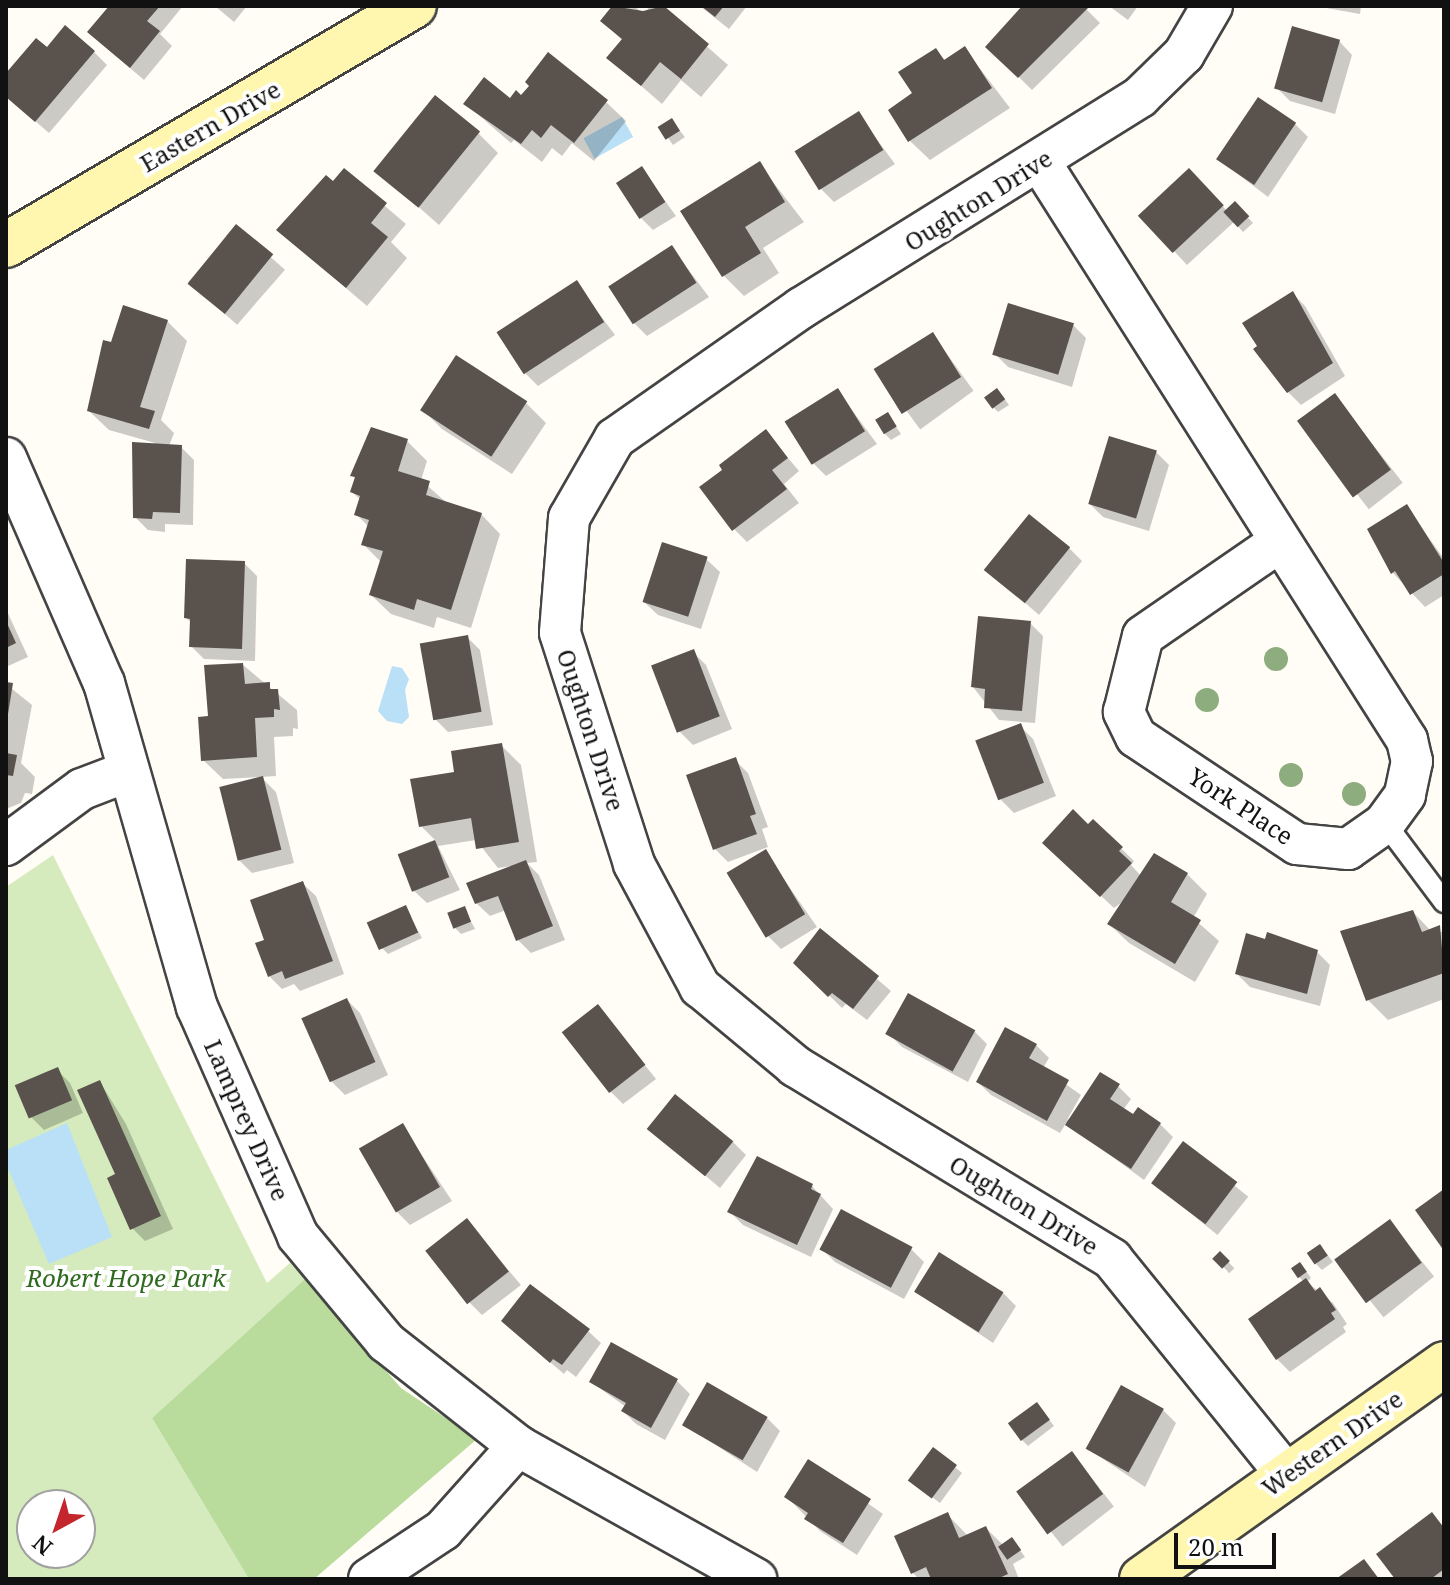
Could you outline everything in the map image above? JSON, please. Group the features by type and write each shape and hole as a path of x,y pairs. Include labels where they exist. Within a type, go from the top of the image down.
{"street":[{"name":"Eastern Drive","path":"6,245 414,6"},
{"name":"Oughton Drive","path":"1212,6 1198,35 1166,74 1040,162 801,308 615,438 569,518 560,633 634,864 700,987 795,1066 1112,1259 1287,1475"},
{"name":"York Place","path":"1040,162 1278,543 1407,740 1412,779 1385,823 1348,849 1297,844 1136,737 1124,712 1143,636 1278,543"},
{"name":"Lamprey Drive","path":"6,458 104,683 197,1007 298,1236 386,1342 518,1446 756,1579"},
{"path":"6,845 82,789 129,771"},
{"name":"Western Drive","path":"1142,1579 1444,1364"},
{"path":"369,1579 443,1530 518,1446"}],"lane":[{"path":"1385,823 1444,902"}],"green space":[{"name":"Robert Hope Park","path":"53,855 267,1283 290,1263 305,1279 152,1418 249,1579 6,1579 6,887"},
{"path":"305,1279 401,1388 477,1439 314,1579 249,1579 152,1418"}],"water":[{"path":"622,117 633,137 595,158 584,138"},
{"path":"392,666 402,668 409,679 405,690 409,717 402,724 387,721 378,711"},
{"path":"67,1123 112,1237 49,1264 6,1164 6,1150"}],"building":[{"path":"109,6 160,6 147,21 160,31 130,68 87,32"},
{"path":"612,6 643,11 664,6 709,44 681,79 660,62 641,86 606,58 622,39 600,21"},
{"path":"701,6 724,6 715,17"},
{"path":"1022,6 1088,8 1018,78 985,47"},
{"path":"65,25 95,51 35,122 6,97 6,73 36,38 47,47"},
{"path":"1292,26 1340,40 1322,102 1274,88"},
{"path":"965,46 992,88 908,142 888,110 912,93 898,72 936,48 944,60"},
{"path":"548,52 608,100 574,143 551,125 541,138 532,130 521,144 463,104 484,77 510,98 516,90 521,95 529,86 525,82"},
{"path":"435,95 480,132 418,208 373,171"},
{"path":"1258,97 1296,123 1254,185 1216,159"},
{"path":"859,111 883,150 819,190 795,151"},
{"path":"672,118 680,131 666,140 658,127"},
{"path":"760,161 785,202 745,227 761,253 722,277 680,211"},
{"path":"642,166 665,202 639,219 616,183"},
{"path":"344,168 387,203 371,223 388,237 346,288 276,230 326,175 333,181"},
{"path":"1189,168 1224,205 1173,253 1138,216"},
{"path":"1235,201 1249,216 1238,227 1223,212"},
{"path":"236,224 273,254 225,314 188,284"},
{"path":"672,245 697,283 633,324 608,286"},
{"path":"577,280 604,322 524,374 496,332"},
{"path":"1293,291 1333,363 1287,393 1253,349 1257,346 1242,323"},
{"path":"1008,303 1074,323 1058,375 992,355"},
{"path":"123,305 168,320 140,407 155,411 149,429 87,411 103,340 111,342"},
{"path":"933,332 961,377 902,414 874,369"},
{"path":"456,355 527,401 491,457 420,410"},
{"path":"838,388 865,431 812,465 785,421"},
{"path":"997,388 1005,399 992,409 984,397"},
{"path":"1335,393 1391,470 1353,497 1297,421"},
{"path":"888,412 897,427 884,434 875,420"},
{"path":"371,427 408,439 398,471 430,481 426,495 482,513 451,610 417,599 414,610 369,595 383,551 361,545 369,520 354,515 360,496 350,492 355,477 350,476"},
{"path":"766,429 788,458 772,470 787,489 732,531 699,487 722,470 719,465"},
{"path":"1109,436 1157,451 1136,519 1088,504"},
{"path":"132,442 182,445 180,513 153,512 152,519 133,518"},
{"path":"1407,504 1444,563 1444,574 1410,595 1395,571 1391,574 1367,529"},
{"path":"1029,514 1070,547 1025,603 984,570"},
{"path":"662,542 708,557 688,617 643,602"},
{"path":"186,559 245,561 242,649 189,647 190,619 184,618"},
{"path":"978,616 1031,621 1022,711 984,708 985,689 971,687"},
{"path":"6,621 16,643 6,648"},
{"path":"468,635 482,712 433,720 420,644"},
{"path":"694,649 720,716 677,733 651,665"},
{"path":"243,663 245,684 270,682 270,689 278,689 280,710 274,709 274,717 255,718 257,757 201,761 198,717 208,716 204,665"},
{"path":"6,682 13,683 8,714 6,713"},
{"path":"1021,723 1044,783 998,800 975,741"},
{"path":"502,743 519,842 476,849 471,818 419,827 410,779 454,772 451,751"},
{"path":"6,753 17,755 13,776 6,775"},
{"path":"736,757 756,814 750,816 757,834 713,850 686,775"},
{"path":"263,776 281,850 238,861 219,787"},
{"path":"1073,809 1088,824 1093,819 1123,847 1119,851 1132,863 1100,897 1042,843"},
{"path":"435,840 449,877 412,892 398,854"},
{"path":"766,849 805,914 766,938 727,873"},
{"path":"1154,853 1188,873 1171,902 1201,920 1175,964 1107,924"},
{"path":"526,860 553,926 516,941 498,896 475,904 466,883"},
{"path":"303,881 333,961 285,979 282,971 268,977 255,943 264,940 250,900"},
{"path":"406,905 418,932 379,950 367,922"},
{"path":"465,906 471,922 453,929 447,913"},
{"path":"1413,910 1422,932 1440,925 1444,973 1366,1001 1340,931"},
{"path":"820,928 879,976 853,1009 832,993 828,997 793,963"},
{"path":"1267,932 1318,950 1307,994 1235,974 1246,933 1265,939"},
{"path":"908,993 975,1030 953,1071 885,1034"},
{"path":"347,998 375,1062 330,1082 301,1018"},
{"path":"598,1004 645,1065 609,1093 562,1032"},
{"path":"1005,1027 1037,1044 1029,1058 1069,1080 1047,1121 976,1082"},
{"path":"58,1067 72,1100 29,1119 15,1085"},
{"path":"1100,1072 1120,1084 1110,1099 1133,1114 1138,1107 1161,1123 1131,1169 1065,1125"},
{"path":"100,1080 161,1216 130,1230 107,1178 115,1174 77,1090"},
{"path":"675,1094 733,1141 705,1176 647,1129"},
{"path":"403,1123 440,1187 396,1213 359,1148"},
{"path":"1183,1141 1237,1182 1205,1224 1151,1183"},
{"path":"757,1156 813,1184 811,1189 821,1194 797,1245 727,1212"},
{"path":"1444,1189 1444,1247 1442,1248 1415,1210"},
{"path":"841,1209 913,1247 891,1288 819,1250"},
{"path":"467,1218 509,1272 467,1304 425,1251"},
{"path":"1390,1219 1422,1263 1366,1303 1334,1260"},
{"path":"1320,1244 1328,1256 1315,1265 1307,1253"},
{"path":"1220,1251 1230,1261 1222,1269 1212,1259"},
{"path":"939,1252 1003,1292 979,1332 914,1292"},
{"path":"1300,1262 1307,1272 1298,1278 1291,1268"},
{"path":"1306,1278 1315,1291 1320,1287 1336,1310 1331,1313 1335,1319 1276,1360 1248,1319"},
{"path":"530,1284 590,1329 562,1365 553,1359 550,1363 501,1321"},
{"path":"611,1342 678,1379 651,1428 621,1411 626,1403 589,1382"},
{"path":"707,1382 768,1417 743,1460 682,1425"},
{"path":"1121,1385 1164,1409 1128,1473 1086,1449"},
{"path":"1037,1402 1050,1420 1021,1441 1008,1423"},
{"path":"933,1447 957,1465 932,1499 908,1481"},
{"path":"1072,1451 1103,1494 1047,1534 1016,1492"},
{"path":"808,1459 871,1499 843,1543 804,1519 808,1513 784,1497"},
{"path":"948,1512 959,1538 986,1526 1008,1574 997,1579 931,1579 926,1567 911,1574 894,1536"},
{"path":"1432,1512 1444,1528 1444,1569 1431,1579 1395,1579 1376,1554"},
{"path":"1012,1537 1021,1550 1007,1560 998,1547"},
{"path":"1364,1559 1379,1579 1336,1579"}]}
